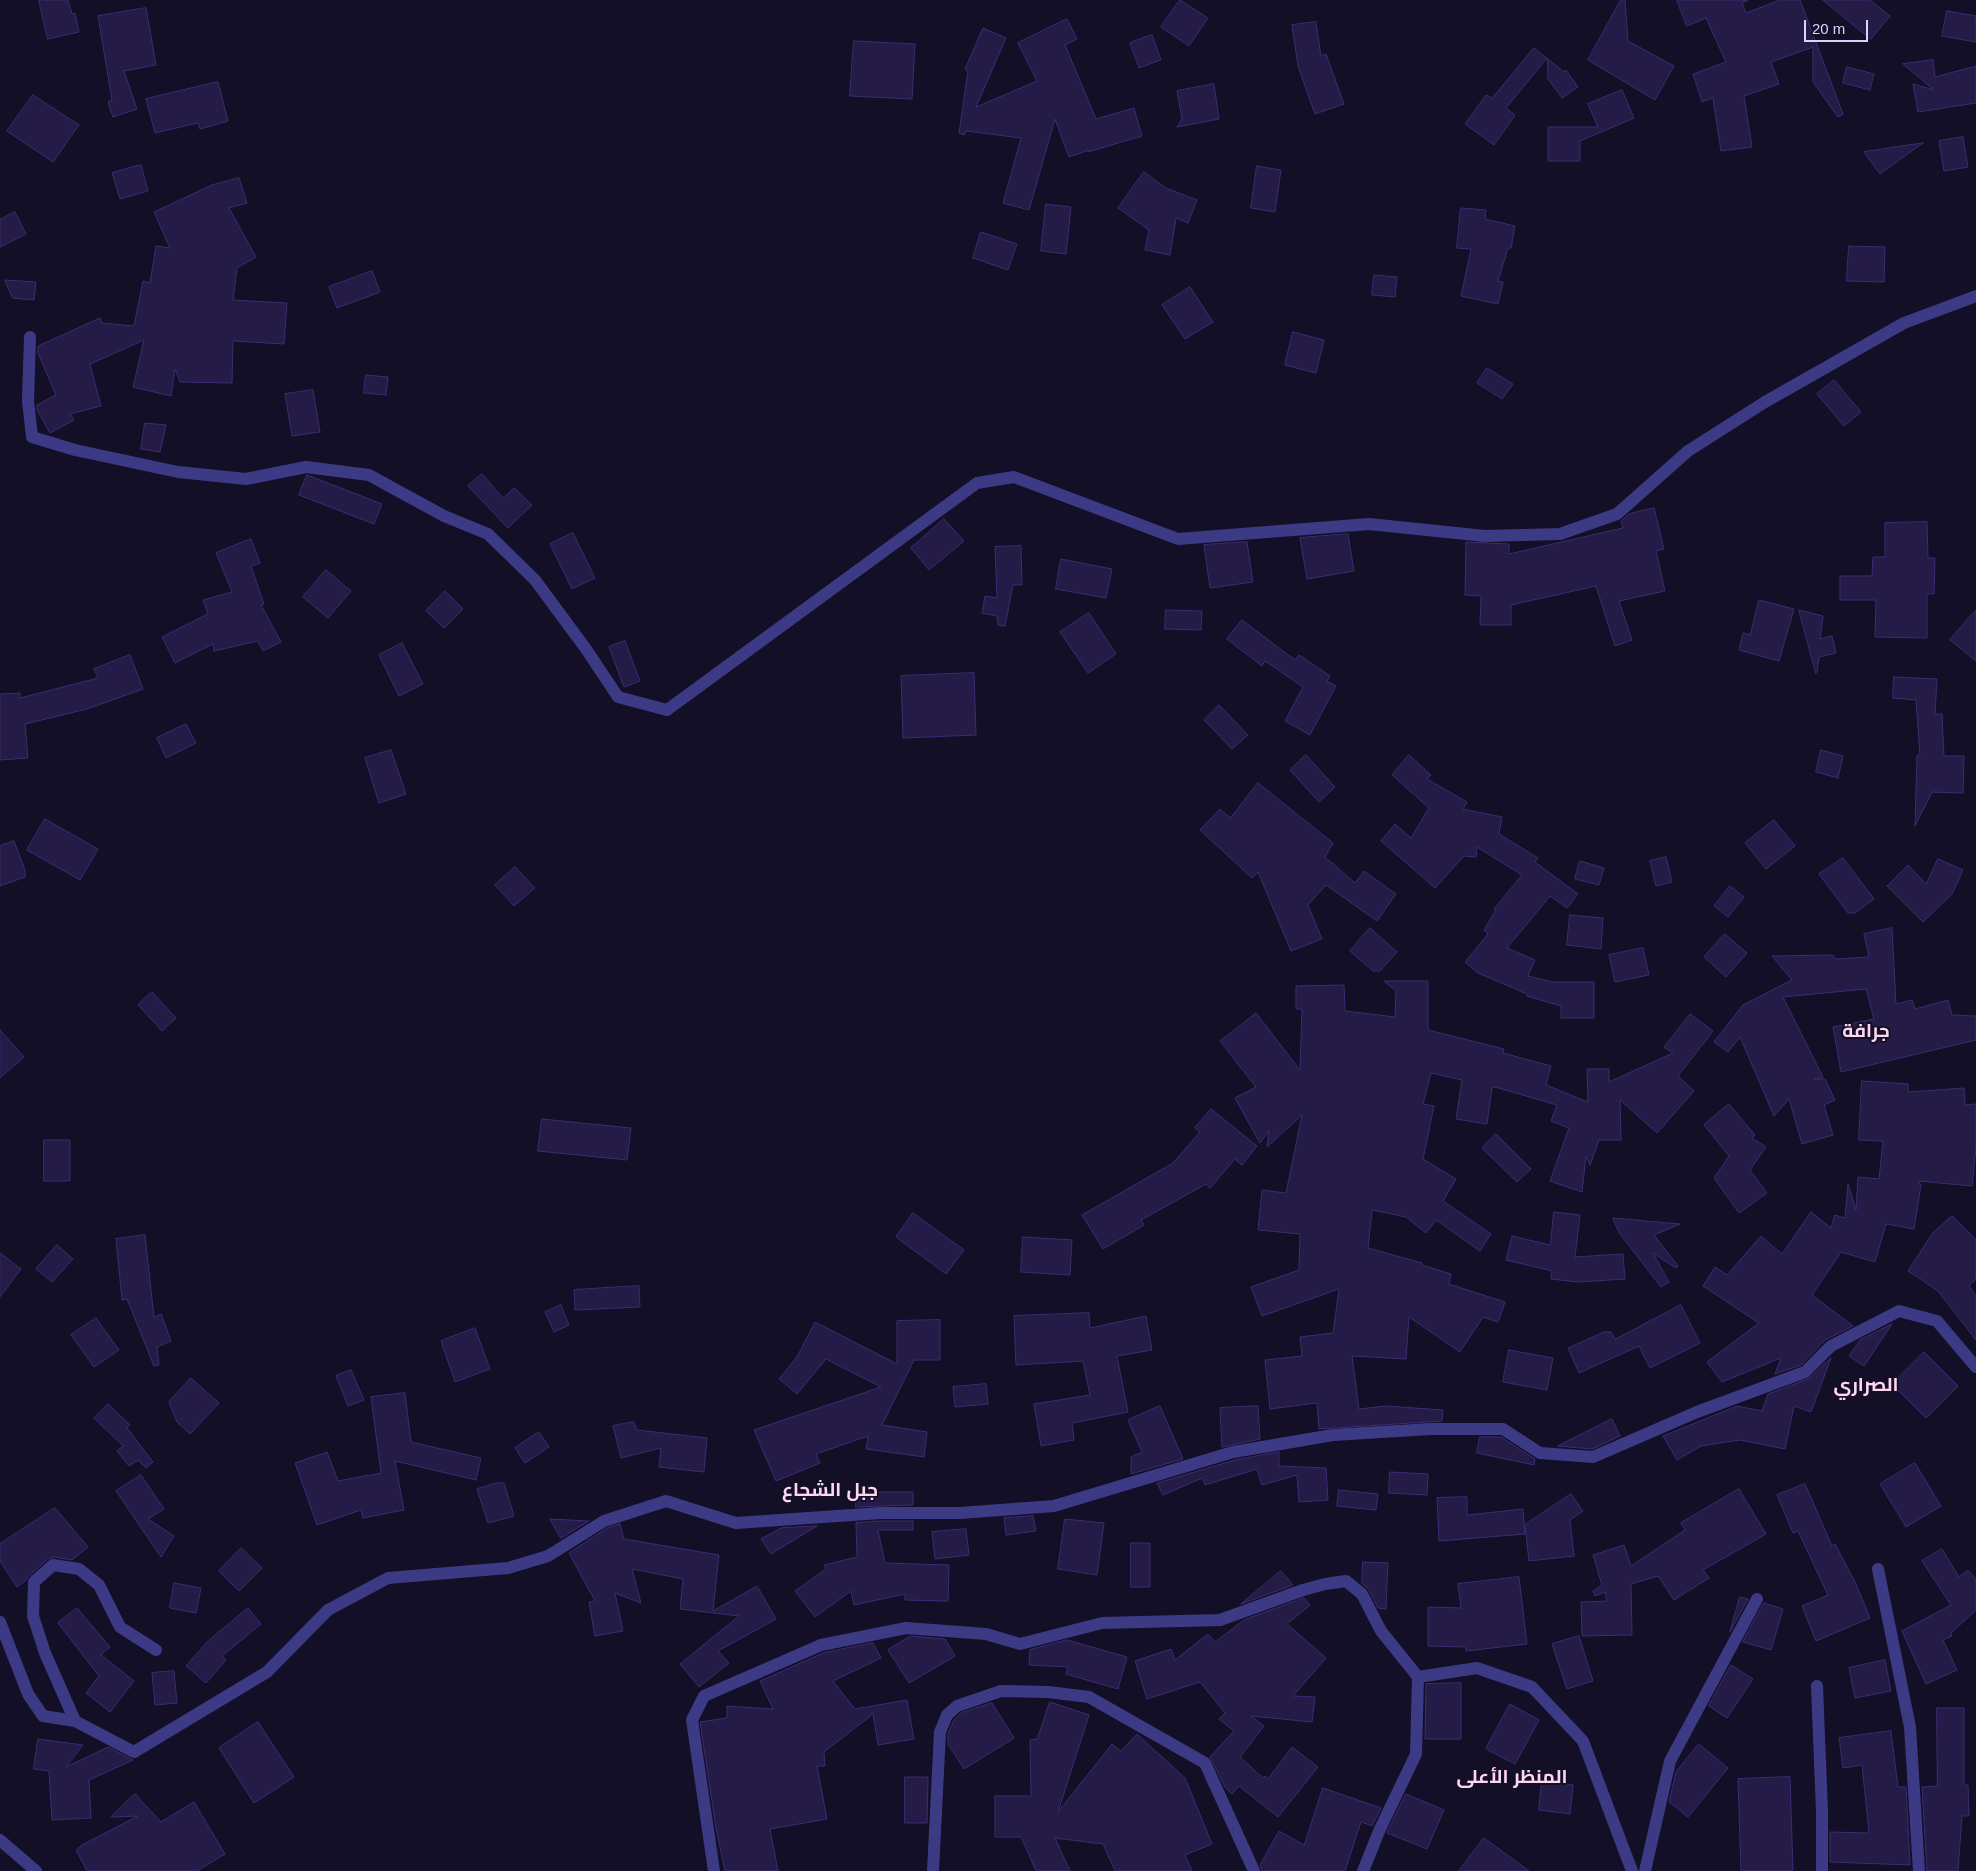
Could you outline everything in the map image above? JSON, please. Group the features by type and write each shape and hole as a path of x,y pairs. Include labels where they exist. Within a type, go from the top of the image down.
{"street":[{"path":"30,337 28,401 32,437 75,450 178,472 246,478 306,467 369,475 444,516 488,534 535,580 618,698 667,710 977,483 1014,478 1178,540 1369,524 1485,536 1560,534 1617,514 1688,451 1765,402 1904,323 1976,296"},
{"path":"0,1622 28,1694 43,1716 74,1721 134,1752 267,1672 328,1610 388,1578 508,1568 548,1556 604,1521 666,1501 736,1524 882,1513 960,1513 1054,1506 1234,1452 1333,1435 1430,1429 1503,1429 1540,1453 1593,1456 1697,1412 1805,1372 1831,1346 1899,1311 1937,1321 1976,1367"},
{"path":"74,1721 45,1653 34,1616 34,1582 53,1565 79,1569 99,1585 120,1627 156,1650"},
{"path":"1878,1569 1910,1727 1919,1871"},
{"path":"714,1871 692,1720 704,1696 821,1645 906,1628 986,1634 1020,1644 1102,1623 1220,1620 1318,1586 1346,1581 1362,1594 1381,1631 1418,1676 1416,1754 1380,1829 1363,1871"},
{"path":"1645,1871 1670,1761 1757,1599"},
{"path":"1418,1676 1477,1668 1532,1687 1583,1741 1632,1871"},
{"path":"1817,1686 1822,1812 1822,1871"},
{"path":"933,1871 940,1732 948,1715 957,1706 1001,1691 1048,1692 1089,1697 1205,1763 1254,1871"},
{"path":"0,1840 36,1871"}],"building":[{"path":"39,0 68,0 72,14 75,13 79,32 48,39"},
{"path":"1180,0 1208,18 1189,46 1161,27"},
{"path":"1621,0 1625,0 1628,41 1674,66 1655,100 1588,60"},
{"path":"1677,0 1748,0 1742,3 1746,13 1780,0 1800,0 1843,114 1838,117 1813,82 1813,47 1771,62 1779,84 1744,96 1752,147 1721,151 1713,98 1702,102 1693,74 1726,62 1706,18 1687,26"},
{"path":"1823,0 1870,0 1890,16 1871,39"},
{"path":"146,8 156,65 124,71 137,109 113,117 108,102 112,100 98,16"},
{"path":"1947,11 1976,16 1976,42 1942,36"},
{"path":"1067,19 1077,39 1065,45 1096,119 1134,108 1142,136 1069,157 1055,119 1029,210 1003,203 1021,138 966,131 964,135 959,133 968,71 965,69 983,28 1006,38 976,107 1037,81 1018,43"},
{"path":"1316,22 1321,56 1326,54 1344,104 1315,114 1298,66 1292,25"},
{"path":"1152,35 1161,60 1139,68 1130,43"},
{"path":"854,41 915,44 912,99 850,96"},
{"path":"1534,48 1547,58 1506,108 1515,115 1494,145 1465,124 1486,95 1492,98"},
{"path":"1548,59 1564,72 1566,70 1578,87 1562,98 1548,79"},
{"path":"1933,60 1935,77 1976,66 1976,103 1918,112 1913,84 1934,90 1903,64"},
{"path":"1847,67 1874,74 1870,90 1843,83"},
{"path":"218,82 228,121 200,129 198,123 155,133 146,99"},
{"path":"1214,84 1219,119 1177,127 1182,119 1177,91"},
{"path":"1622,90 1634,118 1580,141 1580,161 1548,161 1548,127 1598,127 1588,104"},
{"path":"33,95 79,125 53,162 7,131"},
{"path":"1963,137 1968,167 1944,171 1939,141"},
{"path":"1923,143 1880,174 1864,152"},
{"path":"141,165 148,191 120,199 112,173"},
{"path":"1257,166 1281,170 1275,212 1251,208"},
{"path":"1144,172 1166,188 1197,200 1188,223 1176,218 1170,255 1145,250 1149,230 1118,208"},
{"path":"239,178 247,203 229,208 256,257 237,268 233,300 287,303 284,344 233,341 232,383 180,382 175,369 171,396 133,387 144,340 90,364 101,406 70,414 74,420 50,433 37,410 37,405 56,395 38,353 38,346 100,318 102,323 134,326 143,281 150,283 156,246 170,248 154,212 212,185"},
{"path":"1046,204 1071,207 1066,254 1041,251"},
{"path":"1461,208 1486,210 1485,219 1515,226 1511,248 1508,248 1498,281 1503,282 1498,304 1461,296 1471,249 1457,248"},
{"path":"15,212 26,234 0,247 0,220"},
{"path":"981,232 1017,244 1008,270 973,258"},
{"path":"1849,246 1885,247 1884,282 1847,281"},
{"path":"372,271 380,292 337,308 329,287"},
{"path":"1374,275 1397,277 1395,297 1372,295"},
{"path":"5,280 36,282 34,300 13,298"},
{"path":"1190,287 1213,322 1185,339 1162,305"},
{"path":"1293,332 1324,340 1316,373 1285,365"},
{"path":"1487,368 1513,384 1502,399 1477,383"},
{"path":"366,375 388,377 386,395 364,393"},
{"path":"1834,380 1861,412 1844,426 1817,394"},
{"path":"313,390 320,432 292,436 285,394"},
{"path":"145,423 166,425 160,452 141,449"},
{"path":"482,474 503,498 514,488 532,505 508,528 468,486"},
{"path":"307,475 382,504 374,524 299,495"},
{"path":"1654,508 1664,549 1656,551 1665,591 1619,601 1632,640 1615,646 1596,586 1511,605 1511,625 1480,625 1481,596 1465,595 1466,542 1509,544 1509,554 1623,528 1621,521 1629,514"},
{"path":"944,519 964,541 929,570 911,548"},
{"path":"1927,522 1928,558 1935,558 1934,594 1927,594 1927,638 1875,637 1876,600 1840,600 1840,576 1872,576 1873,557 1885,557 1885,523"},
{"path":"573,533 595,578 572,589 550,544"},
{"path":"1348,534 1354,571 1307,579 1300,538"},
{"path":"251,539 260,563 251,566 264,604 261,605 281,642 263,651 258,641 214,651 213,644 175,663 162,637 208,614 203,600 232,592 216,553"},
{"path":"1247,542 1253,582 1210,588 1204,545"},
{"path":"1021,546 1022,585 1013,585 1005,626 998,625 997,616 982,613 985,596 997,598 995,547"},
{"path":"1061,559 1112,569 1106,598 1056,589"},
{"path":"326,570 351,591 328,618 303,597"},
{"path":"445,591 463,609 444,628 426,611"},
{"path":"1759,600 1794,609 1779,661 1739,650 1743,633 1750,635"},
{"path":"1166,610 1202,611 1201,630 1165,629"},
{"path":"1799,610 1823,616 1820,639 1832,636 1836,653 1819,657 1816,673"},
{"path":"1976,610 1976,661 1950,640"},
{"path":"1089,613 1116,654 1088,673 1060,632"},
{"path":"1242,620 1295,660 1299,655 1330,676 1327,681 1336,686 1310,735 1285,721 1303,687 1265,661 1262,666 1227,639"},
{"path":"625,641 640,681 624,687 609,647"},
{"path":"402,643 423,684 399,696 379,655"},
{"path":"130,655 143,689 87,709 25,724 28,758 0,760 0,694 20,693 20,698 98,678 94,669"},
{"path":"974,673 976,735 903,738 901,676"},
{"path":"1894,677 1937,679 1935,714 1942,714 1944,756 1964,756 1963,793 1932,792 1915,826 1917,755 1920,755 1916,700 1893,698"},
{"path":"1219,705 1248,735 1232,749 1204,720"},
{"path":"186,724 196,743 166,758 157,738"},
{"path":"391,750 406,794 379,803 365,758"},
{"path":"1821,750 1843,756 1838,778 1816,772"},
{"path":"1306,755 1335,787 1319,802 1290,770"},
{"path":"1409,755 1431,775 1427,779 1467,802 1463,809 1502,817 1499,834 1538,858 1535,862 1578,894 1567,908 1550,896 1507,948 1535,960 1528,976 1552,982 1594,982 1594,1018 1561,1018 1561,1006 1527,996 1527,994 1478,973 1465,962 1488,934 1484,930 1496,910 1494,909 1522,875 1477,847 1476,857 1464,856 1435,888 1381,841 1395,824 1411,838 1429,808 1392,775"},
{"path":"1258,783 1333,843 1325,857 1355,883 1364,871 1396,894 1377,921 1326,885 1308,905 1322,939 1291,951 1258,872 1252,878 1200,830 1220,809 1230,818"},
{"path":"45,819 98,849 80,880 27,850"},
{"path":"1774,820 1795,846 1766,869 1745,843"},
{"path":"14,841 25,870 25,877 0,886 0,846"},
{"path":"1666,857 1672,882 1656,886 1650,861"},
{"path":"1843,858 1874,899 1855,913 1848,913 1819,874"},
{"path":"1938,859 1963,870 1952,894 1923,922 1887,886 1908,865 1926,884"},
{"path":"1580,861 1604,868 1599,885 1575,879"},
{"path":"515,867 535,888 514,906 495,885"},
{"path":"1730,886 1744,897 1728,917 1714,906"},
{"path":"1570,915 1603,918 1601,949 1567,945"},
{"path":"1370,928 1397,952 1380,971 1373,971 1350,951"},
{"path":"1892,928 1896,1004 1912,1000 1915,1009 1948,1000 1952,1015 1976,1016 1976,1040 1841,1072 1833,1027 1874,1019 1866,989 1783,997 1823,1077 1814,1079 1825,1079 1835,1100 1824,1105 1833,1135 1802,1144 1789,1099 1774,1116 1740,1037 1728,1052 1714,1042 1743,1005 1792,980 1772,956 1833,955 1835,959 1869,957 1864,934"},
{"path":"1725,934 1747,953 1726,977 1704,957"},
{"path":"1643,948 1649,975 1615,982 1609,955"},
{"path":"1384,981 1428,981 1428,1030 1504,1049 1503,1053 1551,1066 1546,1085 1588,1102 1587,1069 1609,1069 1609,1082 1673,1053 1664,1047 1690,1014 1713,1031 1678,1076 1694,1091 1657,1133 1620,1100 1621,1140 1599,1140 1590,1165 1586,1156 1582,1192 1550,1181 1569,1128 1551,1121 1557,1105 1495,1087 1492,1088 1487,1124 1456,1119 1462,1080 1431,1073 1423,1104 1434,1106 1423,1159 1456,1179 1443,1201 1491,1234 1480,1251 1436,1220 1426,1233 1406,1217 1372,1210 1368,1248 1422,1263 1422,1265 1451,1274 1449,1284 1505,1302 1498,1322 1483,1317 1460,1352 1409,1317 1406,1359 1352,1356 1359,1409 1386,1406 1443,1410 1442,1421 1319,1429 1317,1403 1270,1409 1265,1360 1302,1356 1300,1337 1333,1333 1339,1289 1262,1316 1251,1287 1299,1270 1300,1234 1258,1230 1262,1190 1286,1193 1302,1115 1267,1147 1269,1131 1260,1143 1235,1098 1256,1087 1220,1041 1256,1013 1300,1070 1302,1009 1296,1009 1296,986 1344,985 1345,1011 1395,1017 1396,991"},
{"path":"152,992 176,1018 162,1031 138,1005"},
{"path":"0,1030 24,1057 0,1078"},
{"path":"1862,1081 1908,1084 1908,1092 1964,1088 1965,1105 1976,1104 1976,1147 1972,1186 1918,1181 1921,1185 1914,1229 1886,1224 1875,1262 1841,1252 1812,1295 1853,1326 1825,1340 1801,1365 1775,1374 1781,1358 1722,1382 1707,1362 1759,1323 1703,1286 1715,1267 1727,1275 1761,1236 1782,1254 1811,1212 1831,1228 1835,1215 1845,1218 1848,1184 1856,1210 1858,1177 1879,1179 1883,1141 1859,1140"},
{"path":"1729,1104 1755,1135 1752,1138 1766,1147 1750,1170 1767,1193 1739,1213 1714,1178 1729,1156 1704,1125"},
{"path":"1211,1109 1257,1146 1242,1165 1235,1159 1210,1188 1206,1184 1141,1220 1144,1225 1103,1249 1082,1215 1173,1163 1200,1132 1195,1128"},
{"path":"542,1119 631,1128 627,1160 538,1151"},
{"path":"1496,1134 1531,1169 1517,1182 1482,1148"},
{"path":"44,1140 70,1140 70,1181 44,1181"},
{"path":"1554,1212 1580,1215 1575,1257 1623,1254 1625,1279 1577,1282 1551,1279 1552,1271 1506,1260 1512,1236 1550,1245"},
{"path":"913,1213 964,1250 946,1274 896,1237"},
{"path":"1952,1216 1976,1240 1976,1279 1969,1286 1976,1296 1976,1340 1938,1291 1908,1271 1932,1234"},
{"path":"1613,1218 1680,1224 1654,1235 1678,1266 1676,1268 1653,1253 1669,1282 1661,1287 1620,1234"},
{"path":"145,1235 154,1317 161,1314 171,1341 157,1347 159,1365 154,1366 127,1299 122,1300 116,1239"},
{"path":"1023,1237 1072,1240 1070,1275 1021,1272"},
{"path":"57,1245 73,1259 52,1282 36,1269"},
{"path":"0,1253 21,1269 0,1297"},
{"path":"639,1286 640,1307 575,1310 574,1290"},
{"path":"561,1305 569,1325 554,1332 545,1312"},
{"path":"1681,1305 1700,1343 1650,1368 1639,1346 1579,1373 1568,1348 1604,1332 1611,1332 1615,1339"},
{"path":"1089,1313 1090,1328 1146,1316 1152,1350 1117,1356 1128,1412 1072,1423 1074,1440 1041,1446 1034,1404 1090,1395 1083,1361 1016,1365 1014,1316"},
{"path":"96,1318 119,1350 94,1367 71,1335"},
{"path":"940,1320 940,1360 914,1360 882,1425 927,1432 924,1457 866,1449 868,1436 816,1454 820,1463 776,1481 754,1430 881,1387 826,1359 797,1394 779,1379 797,1357 815,1322 897,1364 897,1321"},
{"path":"1892,1324 1864,1366 1849,1356 1860,1340"},
{"path":"475,1328 490,1369 455,1382 441,1341"},
{"path":"1509,1350 1553,1358 1547,1390 1503,1382"},
{"path":"1924,1352 1958,1386 1926,1418 1892,1384"},
{"path":"1831,1358 1811,1412 1794,1406 1785,1449 1740,1440 1701,1446 1677,1460 1663,1436 1737,1406 1762,1411 1768,1394 1808,1379"},
{"path":"351,1370 364,1400 348,1406 336,1376"},
{"path":"191,1378 219,1403 190,1434 177,1422 169,1402"},
{"path":"986,1384 988,1404 955,1407 953,1387"},
{"path":"405,1393 411,1442 481,1458 476,1480 395,1461 404,1510 363,1518 361,1510 317,1525 295,1463 327,1452 338,1481 381,1473 371,1397"},
{"path":"108,1404 130,1425 127,1428 153,1462 146,1468 138,1460 129,1466 117,1451 123,1446 94,1418"},
{"path":"1160,1406 1183,1459 1131,1474 1131,1457 1142,1452 1128,1420"},
{"path":"1258,1406 1260,1439 1222,1447 1220,1408"},
{"path":"1612,1419 1620,1436 1592,1449 1558,1446"},
{"path":"634,1422 637,1430 707,1438 704,1472 659,1467 661,1448 621,1458 613,1426"},
{"path":"539,1432 549,1447 525,1463 515,1448"},
{"path":"1480,1437 1501,1437 1535,1459 1534,1465 1477,1453"},
{"path":"1279,1452 1279,1466 1326,1468 1328,1500 1299,1502 1297,1475 1262,1485 1257,1469 1205,1485 1202,1478 1163,1495 1157,1483 1235,1460"},
{"path":"1915,1463 1941,1506 1906,1527 1880,1484"},
{"path":"1390,1472 1428,1474 1427,1495 1389,1493"},
{"path":"141,1475 164,1509 148,1519 174,1536 161,1557 116,1491"},
{"path":"497,1483 504,1483 514,1516 488,1523 477,1489"},
{"path":"1805,1484 1832,1546 1835,1544 1856,1584 1870,1618 1816,1641 1802,1606 1828,1595 1798,1531 1793,1533 1777,1495"},
{"path":"1739,1489 1766,1534 1703,1570 1709,1578 1674,1600 1658,1576 1631,1584 1632,1635 1582,1636 1581,1602 1607,1601 1605,1592 1595,1596 1593,1591 1602,1585 1593,1555 1624,1545 1631,1566 1685,1530 1681,1523"},
{"path":"1339,1490 1378,1494 1376,1510 1337,1506"},
{"path":"856,1492 913,1492 913,1505 856,1507"},
{"path":"1571,1494 1583,1511 1570,1520 1574,1556 1529,1561 1525,1525"},
{"path":"1467,1497 1467,1515 1523,1509 1525,1534 1439,1541 1437,1498"},
{"path":"55,1508 88,1547 72,1560 54,1557 48,1559 17,1587 0,1561 0,1544"},
{"path":"1033,1516 1036,1531 1006,1535 1004,1518"},
{"path":"550,1519 589,1521 561,1538"},
{"path":"1065,1519 1104,1523 1097,1575 1058,1569"},
{"path":"913,1521 913,1530 878,1530 885,1563 949,1565 948,1601 905,1600 905,1594 854,1605 851,1591 815,1617 795,1591 826,1569 824,1565 857,1557 856,1523"},
{"path":"620,1524 624,1539 719,1555 713,1611 757,1586 776,1619 718,1651 729,1663 699,1687 680,1664 739,1616 680,1609 683,1579 632,1569 641,1603 615,1593 623,1631 595,1636 589,1602 595,1601 569,1553 607,1528"},
{"path":"817,1526 771,1554 761,1539 781,1528"},
{"path":"966,1529 969,1555 935,1559 932,1532"},
{"path":"1131,1543 1150,1543 1150,1587 1131,1587"},
{"path":"241,1548 262,1568 239,1591 219,1571"},
{"path":"1942,1549 1959,1577 1968,1570 1976,1579 1976,1610 1951,1633 1952,1636 1943,1640 1957,1670 1926,1684 1902,1631 1951,1605 1922,1561"},
{"path":"1363,1562 1388,1563 1386,1609 1378,1608 1369,1590 1362,1583"},
{"path":"1281,1571 1293,1585 1241,1604"},
{"path":"1519,1577 1527,1644 1466,1651 1465,1647 1428,1646 1428,1607 1461,1608 1458,1584"},
{"path":"174,1583 201,1588 196,1613 170,1608"},
{"path":"1740,1597 1748,1599 1730,1632"},
{"path":"1304,1598 1310,1605 1287,1624 1326,1658 1293,1696 1315,1697 1312,1722 1251,1716 1264,1726 1240,1757 1263,1778 1265,1776 1268,1779 1292,1747 1318,1767 1278,1817 1239,1786 1232,1794 1225,1787 1210,1757 1234,1731 1219,1719 1225,1713 1200,1682 1147,1699 1135,1661 1171,1649 1175,1660 1208,1634 1215,1642 1244,1620"},
{"path":"1764,1603 1783,1609 1771,1650 1743,1642"},
{"path":"77,1608 110,1647 101,1655 134,1681 110,1712 86,1693 99,1676 58,1623"},
{"path":"248,1608 261,1624 222,1656 226,1660 206,1683 186,1666 207,1642"},
{"path":"911,1636 945,1639 955,1656 909,1683 888,1650"},
{"path":"1579,1636 1593,1681 1567,1689 1552,1644"},
{"path":"1067,1640 1127,1657 1118,1689 1066,1674 1068,1667 1029,1665 1030,1650"},
{"path":"873,1643 881,1658 833,1681 855,1709 907,1700 914,1739 878,1745 873,1714 824,1752 825,1766 817,1766 827,1819 770,1829 778,1871 725,1871 716,1828 700,1722 727,1718 727,1706 773,1709 760,1681 823,1653"},
{"path":"1885,1660 1891,1691 1855,1698 1849,1668"},
{"path":"1731,1665 1753,1679 1727,1718 1709,1706"},
{"path":"174,1671 177,1703 155,1705 152,1673"},
{"path":"1461,1683 1461,1739 1425,1739 1426,1684"},
{"path":"1050,1702 1089,1715 1058,1812 1112,1744 1121,1751 1137,1734 1185,1778 1212,1844 1185,1855 1192,1871 1115,1871 1103,1844 1055,1838 1070,1871 1036,1871 1021,1837 995,1837 995,1796 1031,1796 1030,1740 1037,1739"},
{"path":"992,1703 1014,1738 964,1769 948,1744 948,1734 954,1720 961,1713"},
{"path":"1510,1704 1539,1720 1515,1764 1486,1749"},
{"path":"1937,1708 1964,1708 1964,1785 1968,1785 1969,1816 1962,1816 1958,1871 1927,1871 1922,1787 1937,1786"},
{"path":"258,1722 294,1777 254,1803 219,1748"},
{"path":"1891,1731 1898,1787 1906,1787 1910,1865 1830,1862 1830,1832 1869,1833 1862,1765 1843,1768 1839,1738"},
{"path":"38,1739 83,1745 66,1767 108,1747 133,1760 89,1780 91,1818 52,1820 49,1771 34,1769"},
{"path":"1699,1744 1728,1768 1688,1817 1669,1802 1676,1772"},
{"path":"905,1777 928,1777 927,1823 905,1823"},
{"path":"1790,1777 1793,1871 1741,1871 1738,1779"},
{"path":"1542,1782 1573,1785 1570,1814 1539,1810"},
{"path":"1323,1788 1381,1808 1372,1826 1361,1822 1345,1871 1262,1871 1260,1865 1279,1831 1304,1845"},
{"path":"135,1794 161,1822 194,1802 225,1854 197,1871 87,1871 76,1850 138,1816 111,1817"},
{"path":"1406,1794 1444,1810 1427,1849 1387,1833"},
{"path":"1484,1838 1529,1871 1459,1871"}],"district":[{"name":"جرافة","path":"1866,1032"},
{"name":"الصراري","path":"1866,1386"},
{"name":"جبل الشجاع","path":"830,1491"},
{"name":"المنظر الأعلى","path":"1512,1778"}]}
